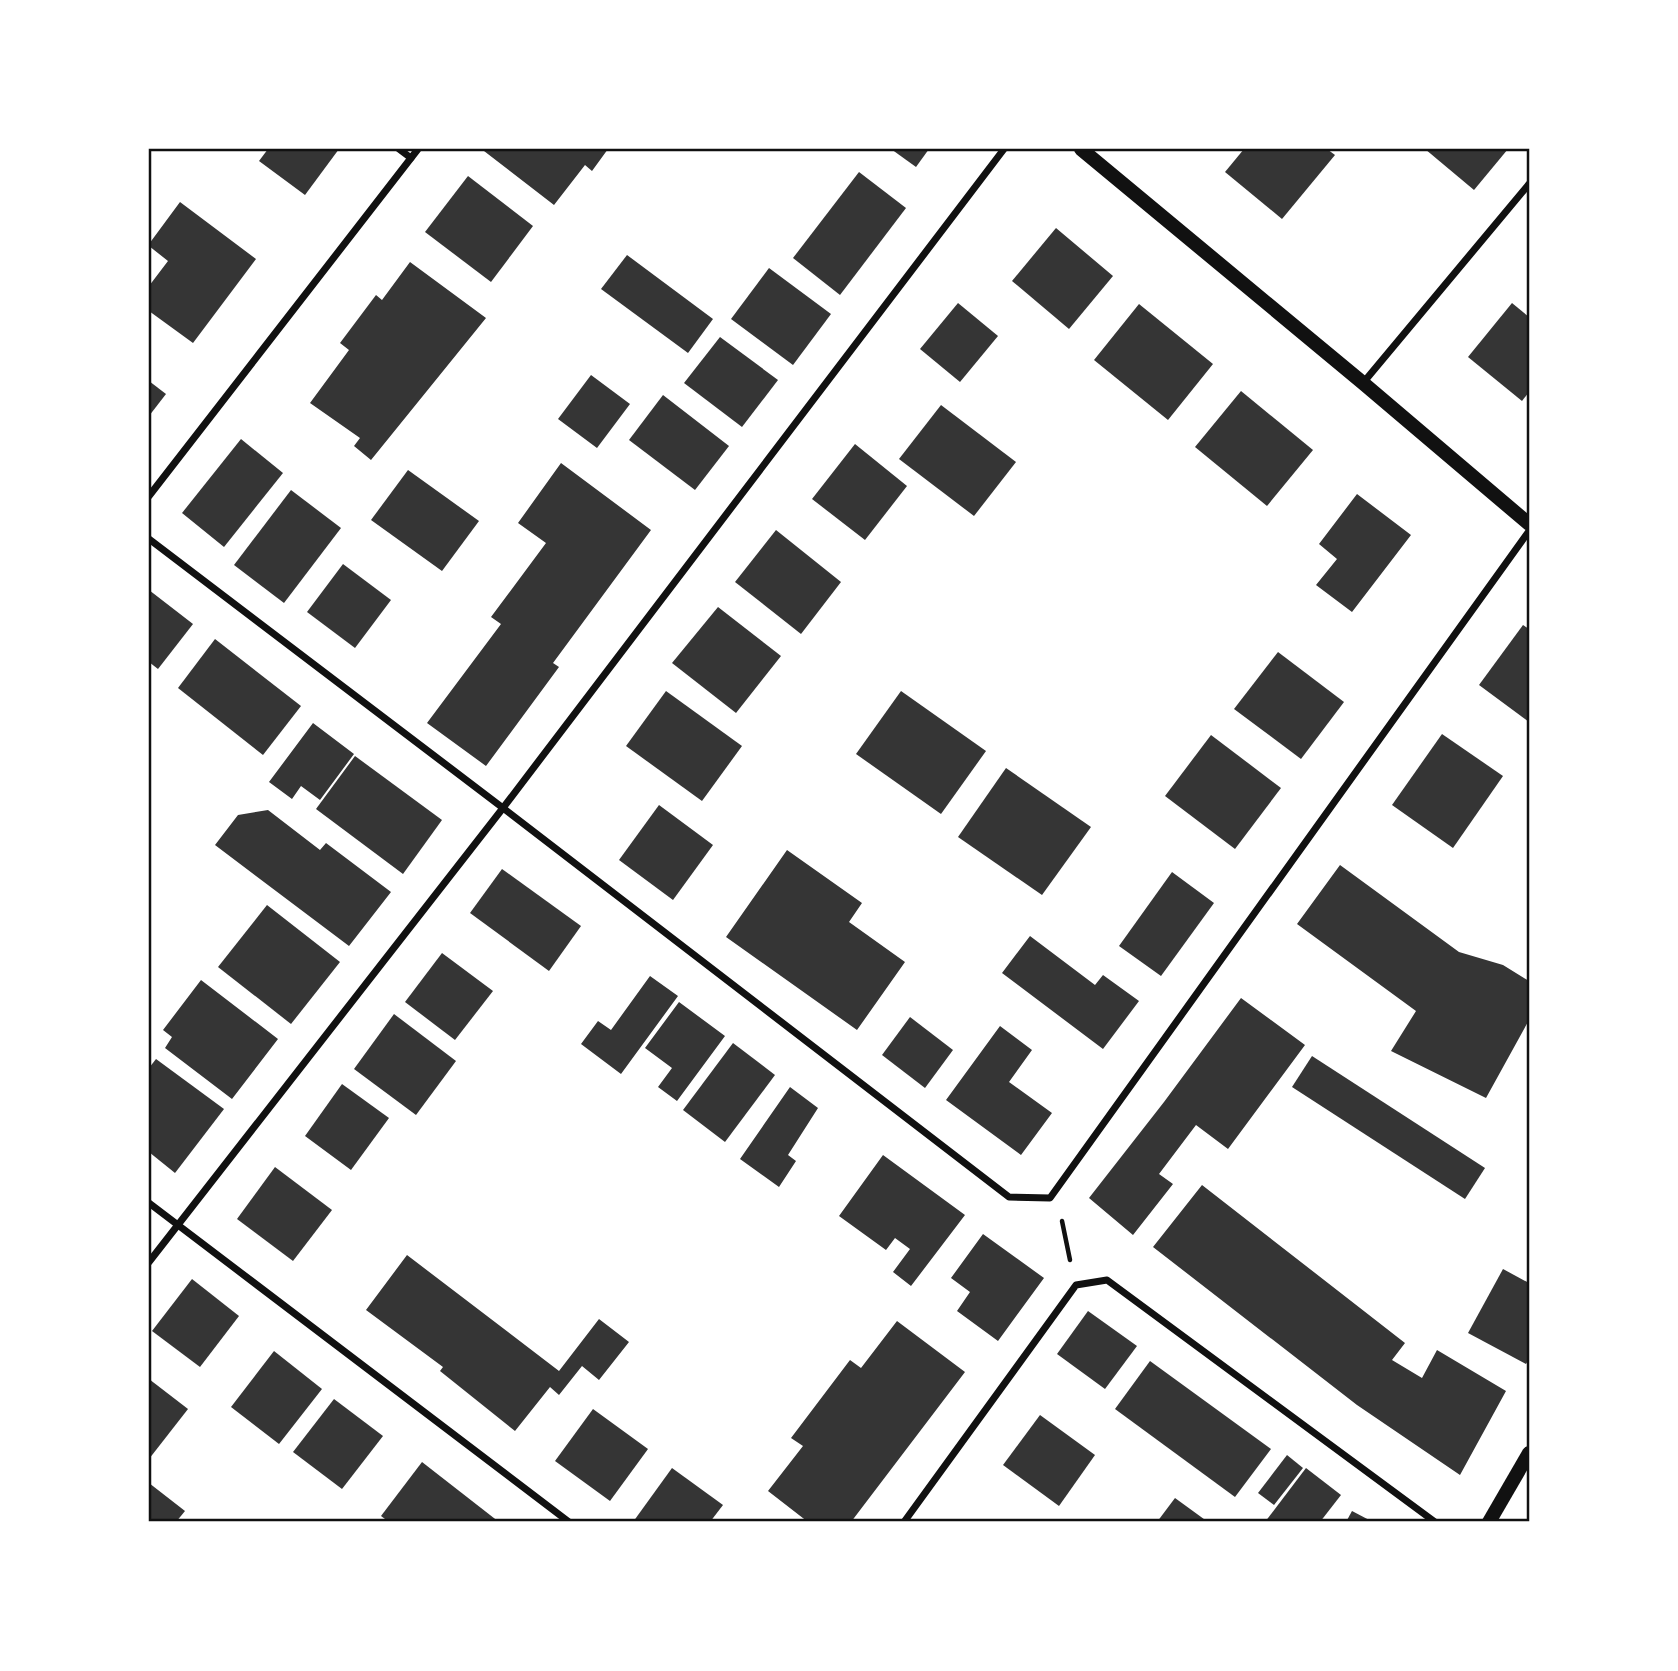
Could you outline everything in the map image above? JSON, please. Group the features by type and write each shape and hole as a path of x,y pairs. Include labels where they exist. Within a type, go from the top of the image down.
{"main road":[{"path":"1081,149 1529,524"},
{"path":"1489,1522 1529,1453"}],"street":[{"path":"399,149 411,158"},
{"path":"149,496 418,149"},
{"path":"149,1262 503,808 1004,149"},
{"path":"1363,383 1529,184"},
{"path":"149,539 1009,1197 1050,1198 1529,531"},
{"path":"149,1203 569,1522"},
{"path":"904,1522 1076,1285 1107,1280 1435,1522"}],"path":[{"path":"1050,1198 1061,1217 1076,1285"}],"building":[{"path":"268,149 339,149 305,195 259,161"},
{"path":"608,149 592,171 585,165 554,205 484,151"},
{"path":"891,149 929,149 916,167"},
{"path":"1244,149 1327,149 1335,155 1282,219 1225,172"},
{"path":"1425,149 1508,149 1474,190"},
{"path":"859,172 906,208 840,295 793,258"},
{"path":"468,176 533,226 491,282 425,232"},
{"path":"180,202 256,259 193,343 149,311 149,286 168,261 149,244"},
{"path":"1056,228 1113,276 1069,329 1012,281"},
{"path":"627,255 713,319 688,353 601,289"},
{"path":"410,262 486,318 371,460 354,446 360,438 310,403 349,350 340,343 376,295 382,300"},
{"path":"769,268 831,314 793,365 731,319"},
{"path":"958,303 998,336 960,382 920,349"},
{"path":"1512,303 1529,317 1529,392 1522,401 1468,357"},
{"path":"1139,304 1213,364 1168,420 1094,360"},
{"path":"720,337 778,380 742,427 684,383"},
{"path":"591,375 630,404 597,448 558,419"},
{"path":"149,381 166,394 149,416"},
{"path":"1241,391 1313,450 1267,506 1195,447"},
{"path":"663,395 729,446 695,490 629,440"},
{"path":"941,405 1016,462 974,516 899,459"},
{"path":"241,439 283,473 224,547 182,513"},
{"path":"855,444 907,486 865,540 812,499"},
{"path":"561,463 651,530 553,663 559,667 486,766 427,723 501,624 491,617 546,543 518,523"},
{"path":"408,470 479,521 442,571 371,520"},
{"path":"291,490 341,528 284,603 234,565"},
{"path":"1357,494 1411,535 1352,612 1316,585 1337,559 1319,544"},
{"path":"776,530 841,582 801,634 735,582"},
{"path":"343,564 391,600 355,648 307,612"},
{"path":"149,590 193,624 158,669 149,662"},
{"path":"718,607 781,656 736,713 672,663"},
{"path":"1523,625 1529,629 1529,722 1479,685"},
{"path":"215,639 301,706 263,755 178,688"},
{"path":"1278,652 1344,702 1301,759 1234,709"},
{"path":"666,691 742,746 702,801 626,746"},
{"path":"901,691 986,751 941,814 856,754"},
{"path":"313,723 354,754 320,800 301,786 292,799 269,782"},
{"path":"1442,734 1503,776 1453,848 1392,805"},
{"path":"1211,735 1281,788 1235,849 1165,796"},
{"path":"355,756 442,820 403,874 316,809"},
{"path":"1006,768 1091,827 1042,895 958,837"},
{"path":"659,805 713,845 673,900 619,860"},
{"path":"268,810 320,850 326,843 391,892 349,946 215,845 238,815"},
{"path":"787,850 862,903 849,922 905,962 857,1030 726,937"},
{"path":"1340,865 1459,952 1503,965 1529,981 1529,1020 1486,1098 1391,1051 1416,1011 1297,924"},
{"path":"502,869 581,926 549,971 470,913"},
{"path":"1172,872 1214,903 1161,976 1119,946"},
{"path":"267,905 340,962 291,1024 218,967"},
{"path":"1030,936 1095,985 1103,975 1139,1001 1103,1049 1002,973"},
{"path":"442,953 493,991 455,1040 405,1002"},
{"path":"650,976 678,996 621,1074 581,1044 598,1021 611,1030"},
{"path":"201,980 278,1039 232,1099 165,1048 172,1037 163,1030"},
{"path":"1241,998 1305,1045 1228,1149 1196,1125 1159,1174 1173,1184 1133,1235 1089,1198"},
{"path":"679,1002 725,1036 677,1101 658,1087 672,1068 645,1048"},
{"path":"394,1014 456,1061 416,1115 354,1069"},
{"path":"910,1017 953,1050 925,1088 882,1055"},
{"path":"1000,1026 1032,1050 1009,1082 1052,1113 1021,1155 946,1100"},
{"path":"733,1043 775,1075 725,1142 683,1110"},
{"path":"1312,1056 1485,1168 1465,1199 1292,1087"},
{"path":"156,1059 224,1109 175,1173 149,1152 149,1068"},
{"path":"342,1084 389,1118 351,1170 305,1136"},
{"path":"790,1087 818,1108 788,1155 796,1161 779,1187 740,1159"},
{"path":"883,1155 965,1215 911,1286 893,1272 910,1249 895,1238 886,1250 839,1216"},
{"path":"275,1167 332,1210 293,1261 237,1219"},
{"path":"1202,1185 1405,1343 1392,1360 1422,1378 1437,1350 1506,1391 1460,1475 1357,1405 1153,1247"},
{"path":"983,1234 1044,1278 998,1341 957,1311 970,1292 951,1278"},
{"path":"407,1255 559,1371 599,1319 629,1342 599,1380 582,1366 559,1395 550,1387 515,1431 440,1371 443,1367 366,1310"},
{"path":"1503,1269 1529,1283 1529,1359 1526,1364 1468,1333"},
{"path":"192,1279 239,1316 200,1367 152,1331"},
{"path":"1088,1311 1137,1346 1105,1389 1057,1354"},
{"path":"897,1321 965,1372 851,1522 808,1522 768,1491 803,1446 791,1438 850,1360 861,1368"},
{"path":"274,1351 322,1389 279,1444 231,1407"},
{"path":"1150,1361 1271,1449 1235,1497 1115,1409"},
{"path":"149,1379 188,1409 149,1459"},
{"path":"334,1399 383,1436 342,1489 293,1452"},
{"path":"593,1409 648,1449 610,1501 555,1461"},
{"path":"1040,1415 1095,1455 1059,1506 1003,1465"},
{"path":"1287,1455 1303,1468 1274,1505 1258,1493"},
{"path":"422,1462 499,1522 389,1522 381,1516"},
{"path":"672,1468 723,1505 710,1522 633,1522"},
{"path":"1306,1468 1341,1495 1320,1522 1265,1522"},
{"path":"149,1483 185,1511 176,1522 149,1522"},
{"path":"1175,1498 1208,1522 1157,1522"},
{"path":"1352,1511 1373,1522 1346,1522"}]}
